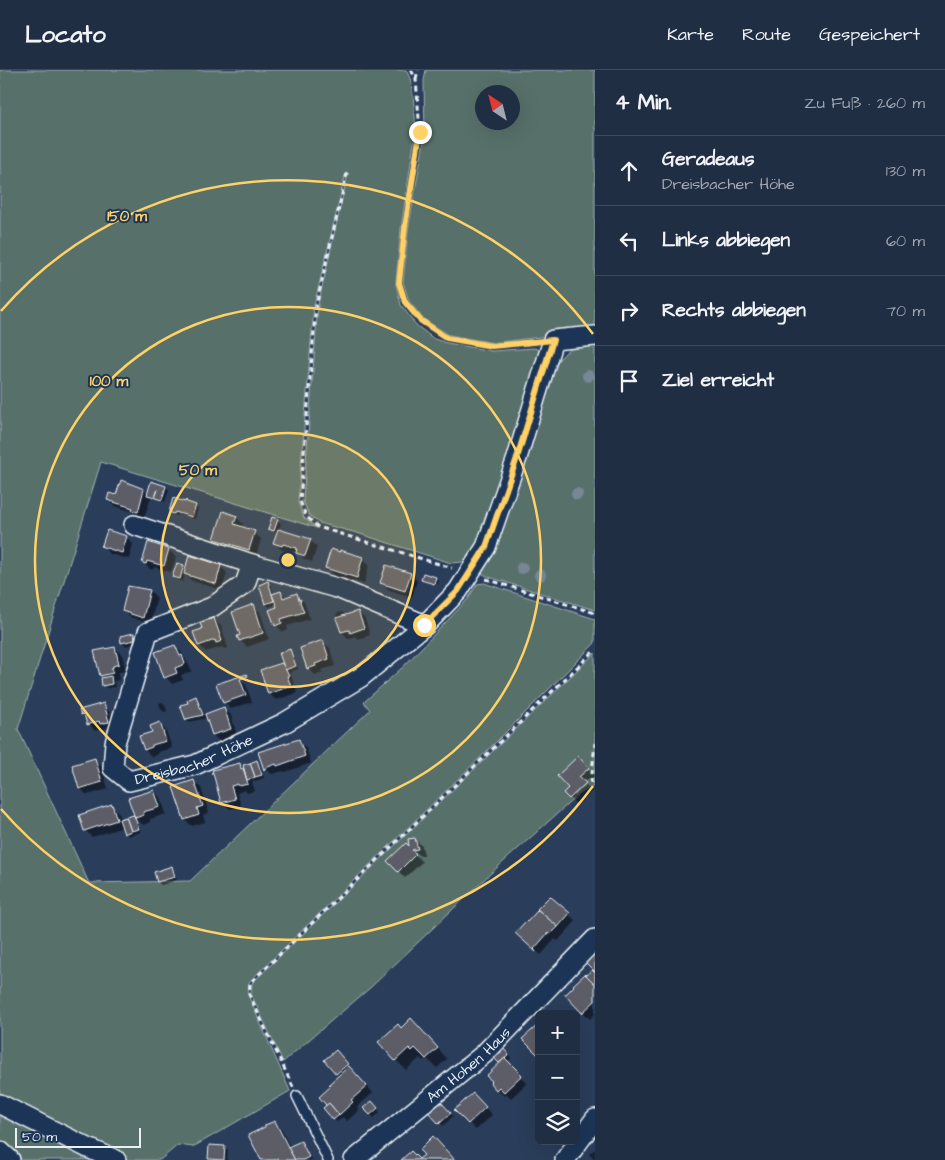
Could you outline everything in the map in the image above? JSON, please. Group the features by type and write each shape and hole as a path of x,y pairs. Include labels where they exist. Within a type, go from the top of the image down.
{"street":[{"path":"553,340 595,336"},
{"name":"Dreisbacher Höhe","path":"252,564 245,584 212,607 148,632 115,743 113,768 129,781 195,765 284,723 361,677 424,625 458,591 486,547 517,458 553,340"},
{"path":"134,525 252,564 340,589 424,625"},
{"name":"Am Hohen Haus","path":"354,1160 484,1054 595,939"},
{"path":"0,1104 116,1160"},
{"path":"565,1160 595,1119"},
{"path":"0,1151 10,1160"}],"lane":[{"path":"297,1096 328,1160"}],"path":[{"path":"411,70 416,80"},
{"path":"418,70 416,80 420,132 405,227 399,283 405,302 420,320 447,338 492,346 553,340"},
{"path":"347,174 316,306 300,501 306,516 318,527 595,613"},
{"path":"297,1096 249,994 250,983 595,650"},
{"path":"591,783 595,743"}],"green space":[{"path":"0,70 406,70 410,78 413,95 416,129 401,229 396,284 401,305 416,325 434,339 492,351 534,348 542,351 544,355 479,546 463,562 451,563 319,523 309,515 303,501 318,305 348,173 346,173 314,306 298,502 304,518 317,528 101,462 18,729 89,883 190,881 370,710 364,702 403,667 468,599 477,584 484,583 595,619 595,643 249,982 248,995 290,1091 193,1147 178,1145 160,1160 125,1160 0,1098"},
{"path":"426,70 595,70 595,330 493,343 449,335 423,319 409,301 403,282 408,230 425,135 424,81"},
{"path":"595,341 595,610 489,577 483,574 480,569 552,369 570,349"},
{"path":"595,653 595,784 578,795 491,873 371,987 283,1062 251,994 252,983"},
{"path":"0,1108 106,1160 15,1160 0,1145"}],"building":[{"path":"121,480 144,489 138,512 132,510 133,508 107,500 109,493 116,495"},
{"path":"151,481 166,486 162,500 155,498 158,489 155,497 147,495"},
{"path":"173,498 185,502 186,500 196,505 192,517 169,512"},
{"path":"223,511 237,516 234,524 255,531 249,550 214,539"},
{"path":"272,517 278,519 274,531 268,529"},
{"path":"278,529 311,539 305,556 296,553 297,548 273,543"},
{"path":"107,530 127,536 122,553 100,546"},
{"path":"148,542 169,549 164,566 147,561 146,564 142,563"},
{"path":"331,549 363,557 357,578 325,568"},
{"path":"189,555 221,565 216,584 184,574"},
{"path":"177,563 184,565 180,579 172,577"},
{"path":"386,565 411,573 405,591 380,583"},
{"path":"423,573 436,577 434,584 421,580"},
{"path":"268,581 274,601 265,604 259,585"},
{"path":"128,586 150,590 143,618 122,611"},
{"path":"281,591 283,598 297,593 299,600 301,599 300,602 304,612 281,619 282,623 275,626 269,610 277,607 272,594"},
{"path":"254,604 263,633 239,641 237,636 240,635 232,612"},
{"path":"358,611 364,628 350,633 349,630 341,632 336,618"},
{"path":"214,618 222,641 216,643 215,640 198,646 193,632 202,629 200,622"},
{"path":"134,633 135,640 121,643 120,636"},
{"path":"323,640 329,659 307,669 300,648"},
{"path":"175,645 180,656 182,655 185,664 175,668 177,673 164,678 155,652"},
{"path":"115,647 119,664 111,668 113,673 100,676 94,651"},
{"path":"290,649 296,666 285,670 279,653"},
{"path":"282,663 289,676 287,676 291,686 268,694 260,670"},
{"path":"247,674 248,676 240,679 246,695 223,703 216,684"},
{"path":"111,676 112,684 102,686 101,678"},
{"path":"196,696 203,715 186,719 186,721 180,705 188,703 187,700"},
{"path":"104,703 109,722 100,724 99,721 87,725 84,714 81,715 79,710"},
{"path":"224,707 231,729 212,735 205,714"},
{"path":"160,722 166,741 152,745 152,747 144,750 139,736 152,732 150,726"},
{"path":"299,739 305,756 277,766 276,764 264,770 258,752"},
{"path":"578,756 589,768 579,777 586,783 569,799 563,793 568,788 557,776"},
{"path":"95,758 102,782 79,789 72,765"},
{"path":"257,760 262,775 255,777 250,763"},
{"path":"240,763 248,784 231,786 235,799 221,803 213,773 211,773 213,772 212,770"},
{"path":"250,763 255,777 247,780 243,765"},
{"path":"194,780 203,806 197,808 199,815 184,820 173,787"},
{"path":"154,790 160,807 143,812 144,815 135,818 128,798"},
{"path":"112,804 117,820 84,831 79,815"},
{"path":"134,815 139,829 131,831 126,817"},
{"path":"126,817 131,831 124,834 119,819"},
{"path":"415,838 418,849 412,850 416,854 398,872 387,861 406,843 409,846 408,839"},
{"path":"172,866 175,877 157,882 154,872"},
{"path":"550,896 570,913 558,927 537,909"},
{"path":"537,909 558,927 550,935 548,933 534,949 536,952 515,933"},
{"path":"595,951 595,972 583,960"},
{"path":"592,970 595,973 595,984 586,975"},
{"path":"585,974 595,984 595,1001 582,1013 564,994"},
{"path":"411,1018 438,1048 426,1059 415,1048 412,1051 409,1048 395,1061 378,1042 398,1024 401,1028"},
{"path":"535,1028 535,1052 522,1039"},
{"path":"503,1048 509,1055 499,1063 493,1057"},
{"path":"336,1050 348,1064 336,1074 324,1060"},
{"path":"505,1058 522,1075 504,1092 499,1087 496,1090 490,1083 492,1081 486,1076"},
{"path":"349,1066 367,1086 351,1100 353,1102 339,1115 329,1103 325,1107 326,1105 319,1097 331,1086 329,1084"},
{"path":"473,1093 486,1107 468,1124 454,1110"},
{"path":"372,1101 378,1108 370,1115 363,1108"},
{"path":"440,1101 451,1113 439,1124 428,1112"},
{"path":"329,1103 339,1115 333,1120 323,1108"},
{"path":"275,1121 295,1160 279,1160 278,1158 274,1160 261,1160 248,1135"},
{"path":"433,1136 455,1160 401,1160 411,1151 419,1159 424,1155 419,1150"},
{"path":"301,1141 309,1157 303,1160 295,1160 288,1147"},
{"path":"209,1145 225,1146 224,1160 208,1159"}],"route":[{"path":"420,132 405,227 399,283 405,302 420,320 447,338 492,346 553,340 517,458 486,547 458,591 424,625"}]}
